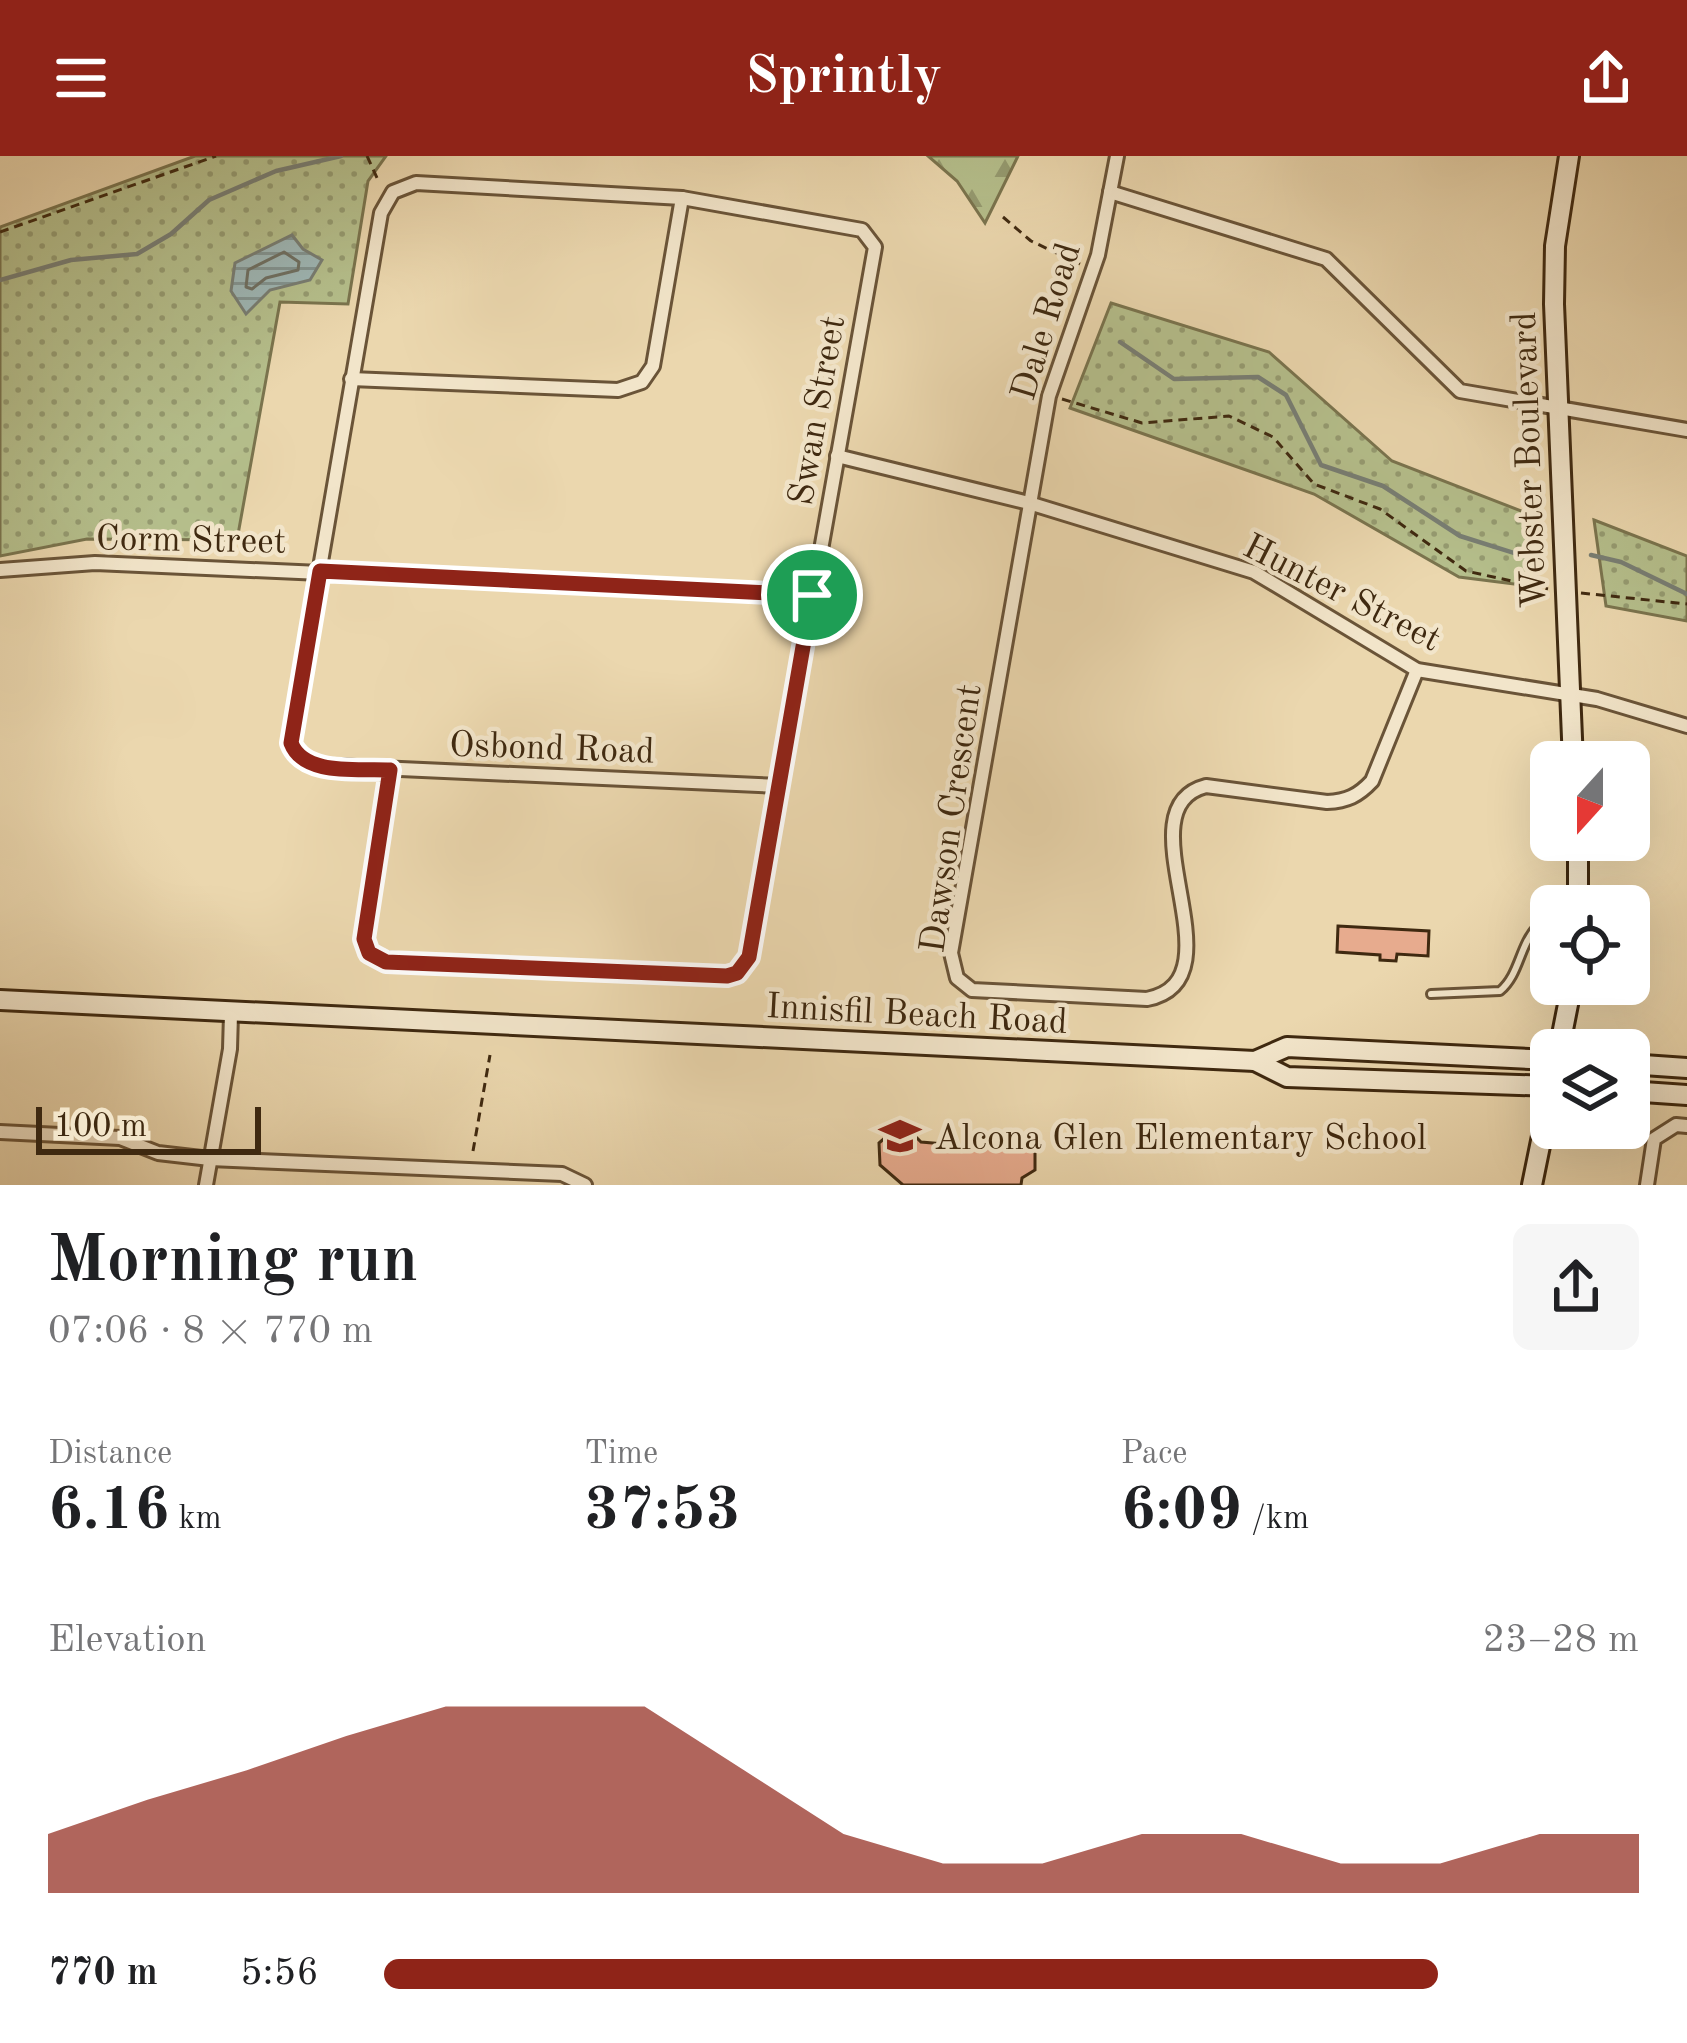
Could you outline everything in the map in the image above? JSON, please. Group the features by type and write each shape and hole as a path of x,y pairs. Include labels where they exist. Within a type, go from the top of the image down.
{"main road":[{"name":"Webster Boulevard","path":"1569,156 1554,275 1571,741"},
{"name":"Innisfil Beach Road","path":"0,1000 1255,1061 1287,1077 1530,1088"},
{"name":"Innisfil Beach Road","path":"1255,1061 1287,1047 1530,1059"},
{"path":"1650,1065 1687,1068"},
{"path":"1650,1092 1687,1094"},
{"path":"1532,1185 1539,1149"}],"street":[{"name":"Dale Road","path":"1030,503 1049,395 1093,270 1118,156"},
{"name":"Swan Street","path":"320,571 381,213 387,198 400,187 416,183 682,198 862,230 873,242 749,957 737,973 386,962 369,953 364,939 390,770"},
{"path":"1111,192 1326,259 1460,391 1687,430"},
{"path":"351,379 615,390 637,386 653,366 682,198"},
{"name":"Hunter Street","path":"837,456 1030,503 1254,572 1417,670 1598,699 1687,726"},
{"name":"Dawson Crescent","path":"1030,503 951,953 957,978 972,990 1164,996 1178,983 1183,970 1185,910 1172,827 1182,801 1192,789 1206,786 1327,802 1360,794 1372,781 1417,670"},
{"name":"Corm Street","path":"0,570 95,562 812,595"},
{"name":"Osbond Road","path":"320,571 291,736 299,758 311,764 780,786"},
{"path":"206,1185 230,1049 231,1014"},
{"path":"1647,1185 1654,1139 1676,1125 1687,1126"},
{"path":"0,1132 120,1138 158,1153 210,1159 562,1174 585,1185"}],"lane":[{"path":"1431,994 1500,991 1513,978 1530,934"}],"path":[{"path":"0,232 215,156"},
{"path":"367,156 378,180"},
{"path":"1003,217 1031,241 1093,270"},
{"path":"1049,395 1142,423 1229,416 1273,437 1314,484 1380,509 1466,571 1564,592 1687,604"},
{"path":"472,1151 490,1055"}],"green space":[{"path":"195,156 386,156 368,181 348,304 280,302 237,540 87,539 0,556 0,227"},
{"path":"928,156 1018,156 985,223 957,181"},
{"path":"1111,303 1269,352 1392,461 1529,514 1538,587 1459,577 1314,494 1070,408"},
{"path":"1594,520 1687,556 1687,621 1606,606"}],"water":[{"path":"292,235 303,249 322,260 310,280 270,290 246,314 231,291 235,263"}],"building":[{"path":"1338,926 1429,931 1428,956 1397,954 1396,961 1337,952"},
{"path":"887,1136 992,1148 1004,1138 1023,1138 1035,1147 1035,1170 1022,1178 1021,1185 903,1185 880,1165 879,1143"}],"waterway":[{"path":"0,280 71,260 137,254 171,234 209,200 276,171 341,156"},
{"path":"1120,342 1174,379 1258,377 1286,395 1321,465 1383,486 1460,536 1530,558"},
{"path":"1591,555 1621,562 1687,594"}],"place":[{"name":"Alcona Glen Elementary School","path":"900,1136"}],"route":[{"path":"320,571 812,595 749,957 737,973 386,962 369,953 364,939 390,770 311,764 296,755 291,743 320,571"}]}
